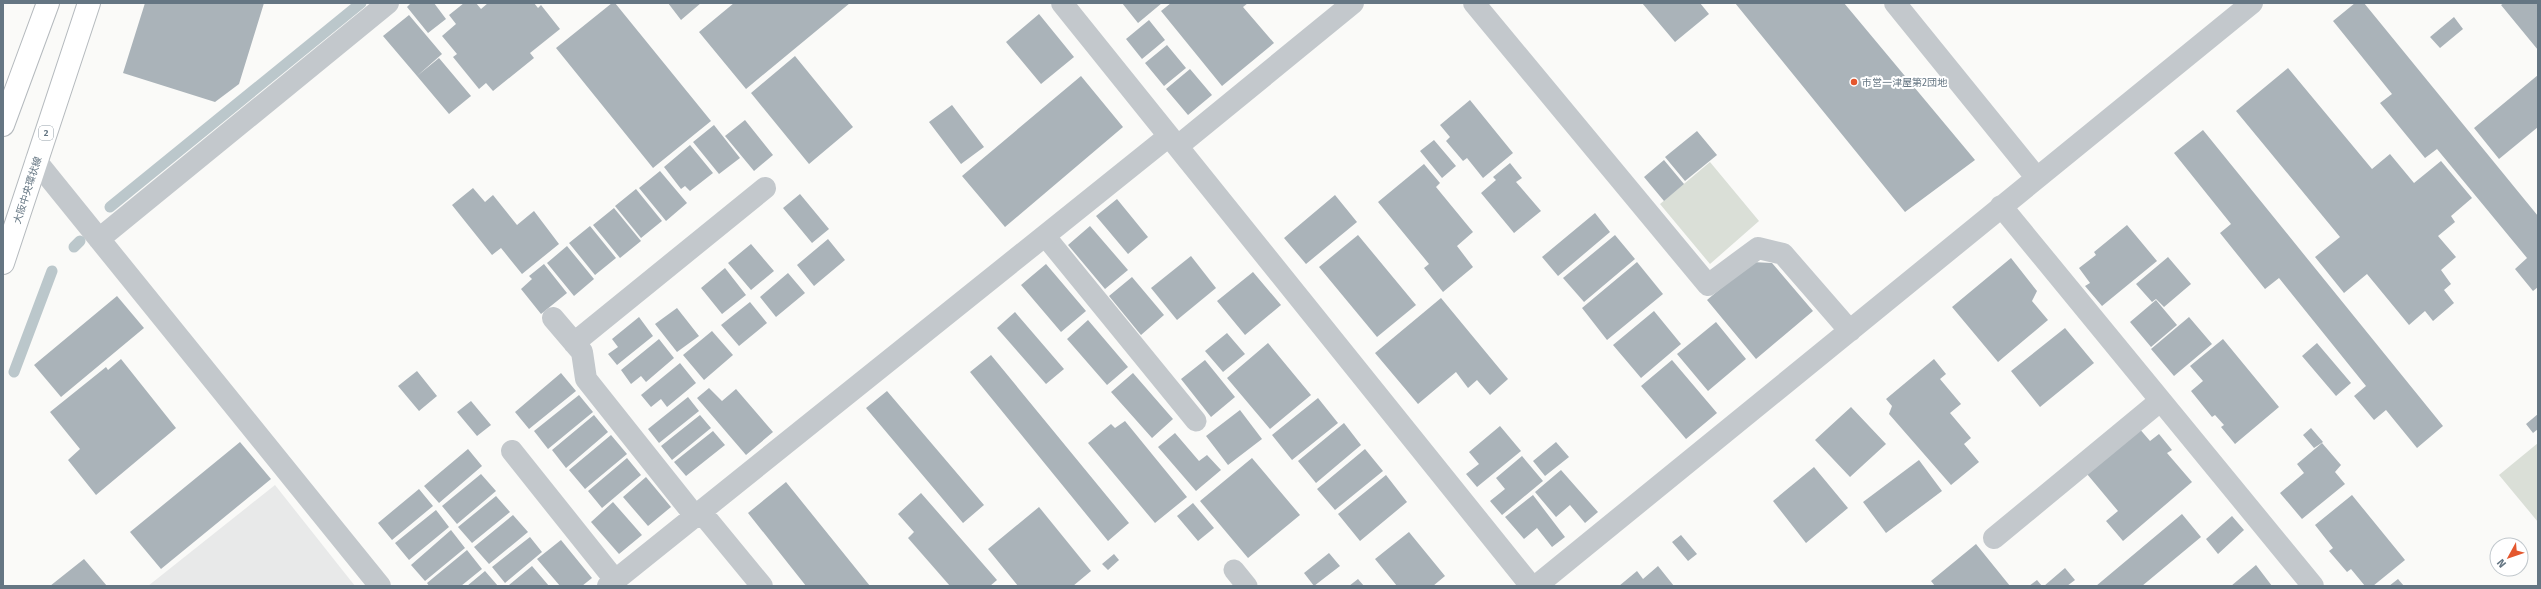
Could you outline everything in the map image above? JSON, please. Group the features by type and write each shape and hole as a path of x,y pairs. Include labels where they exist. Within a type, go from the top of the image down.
{"main road":[{"path":"3,125 48,3"},
{"name":"大阪中央環状線","path":"3,263 89,3"}],"street":[{"path":"100,239 388,3"},
{"path":"1062,3 1531,586"},
{"path":"512,451 611,583 1045,236 1173,141 1353,3"},
{"path":"1474,3 1708,285 1758,248 1783,254 1850,331"},
{"path":"1895,3 2036,177"},
{"path":"1536,586 1850,331 2036,177 2252,3"},
{"path":"36,161 380,586"},
{"path":"574,343 766,188"},
{"path":"2001,206 2313,586"},
{"path":"553,318 582,352 586,379 698,514 762,586"},
{"path":"1994,538 2160,401"}],"lane":[{"path":"1045,236 1196,421"}],"shaded area":[{"path":"1710,162 1759,221 1710,264 1660,204"},
{"path":"2538,443 2538,522 2499,475"},
{"path":"275,485 355,586 148,586"}],"building":[{"path":"145,3 264,3 239,84 215,102 123,73"},
{"path":"411,3 434,3 446,19 428,33 407,7"},
{"path":"464,3 476,3 481,9 488,3 534,3 538,8 541,5 560,29 530,53 534,58 493,91 486,83 479,89 453,57 457,54 442,36 456,24 449,15"},
{"path":"612,3 615,3 711,121 653,168 556,48"},
{"path":"668,3 701,3 681,20"},
{"path":"734,3 850,3 746,89 699,32"},
{"path":"1122,3 1162,3 1138,23"},
{"path":"1171,3 1248,3 1243,7 1274,43 1222,86 1161,11"},
{"path":"1642,3 1700,3 1709,14 1675,42"},
{"name":"市営一津屋第2団地","path":"1735,3 1844,3 1975,160 1905,212"},
{"path":"2355,3 2364,3 2538,216 2538,287 2533,291 2515,269 2527,258 2437,149 2425,158 2380,103 2392,94 2333,21"},
{"path":"2504,3 2538,3 2538,50 2501,5"},
{"path":"1039,14 1074,57 1041,84 1006,42"},
{"path":"409,15 442,54 417,76 383,36"},
{"path":"2454,17 2463,29 2440,48 2430,37"},
{"path":"1149,20 1165,40 1142,59 1126,39"},
{"path":"1167,45 1186,68 1164,86 1145,63"},
{"path":"795,56 853,127 809,164 751,93"},
{"path":"439,58 471,96 449,114 417,76"},
{"path":"2288,68 2372,169 2390,154 2414,183 2441,161 2472,198 2451,216 2455,222 2438,236 2456,257 2441,270 2451,284 2444,290 2454,303 2433,321 2425,311 2409,325 2367,274 2344,293 2315,257 2340,237 2236,111"},
{"path":"1190,69 1212,95 1188,115 1166,89"},
{"path":"2538,75 2538,127 2499,159 2474,128"},
{"path":"1081,76 1123,127 1005,227 962,176"},
{"path":"1470,100 1513,153 1483,178 1467,158 1463,161 1446,141 1450,137 1440,125"},
{"path":"952,105 984,147 961,164 929,122"},
{"path":"745,120 773,155 754,171 725,136"},
{"path":"714,125 740,158 719,174 693,142"},
{"path":"2203,130 2443,426 2417,448 2386,410 2374,420 2354,396 2366,386 2279,278 2265,289 2220,233 2231,224 2174,153"},
{"path":"1697,131 1717,155 1685,181 1665,157"},
{"path":"1434,140 1456,166 1442,178 1420,151"},
{"path":"690,145 713,173 690,191 685,186 681,189 664,167"},
{"path":"1664,160 1684,184 1664,201 1644,177"},
{"path":"1510,163 1522,178 1516,182 1541,211 1514,233 1481,193 1496,180 1493,177"},
{"path":"1424,164 1440,183 1436,187 1473,232 1457,246 1473,267 1443,292 1424,268 1429,264 1378,202"},
{"path":"660,171 687,203 666,221 639,188"},
{"path":"473,188 485,202 493,195 517,225 534,211 559,244 522,274 501,248 492,255 452,205"},
{"path":"636,189 662,221 641,238 615,206"},
{"path":"800,194 829,229 812,243 783,208"},
{"path":"1335,195 1357,222 1306,264 1284,238"},
{"path":"1117,199 1148,237 1128,254 1096,216"},
{"path":"614,208 641,241 620,258 593,225"},
{"path":"1595,213 1610,232 1558,276 1542,257"},
{"path":"2127,225 2157,261 2102,306 2085,286 2090,283 2079,268 2096,255 2094,252"},
{"path":"590,226 616,258 595,275 569,243"},
{"path":"1090,226 1128,270 1105,289 1068,245"},
{"path":"1358,235 1416,305 1377,337 1319,267"},
{"path":"1615,235 1635,259 1584,302 1563,278"},
{"path":"828,239 845,260 814,286 797,265"},
{"path":"751,244 774,271 751,290 728,263"},
{"path":"567,246 594,279 574,296 547,263"},
{"path":"1191,256 1216,288 1177,320 1151,288"},
{"path":"2168,257 2191,284 2164,307 2156,299 2152,302 2136,284"},
{"path":"2011,258 2037,291 2032,301 2048,320 1998,362 1952,307"},
{"path":"1637,262 1663,294 1607,340 1582,308"},
{"path":"1752,262 1772,263 1813,311 1756,359 1707,300"},
{"path":"544,264 567,293 541,314 521,289 532,279 529,276"},
{"path":"1046,264 1086,311 1061,332 1021,285"},
{"path":"725,268 746,295 722,314 701,288"},
{"path":"1253,272 1281,305 1245,335 1217,301"},
{"path":"788,273 805,293 776,317 760,297"},
{"path":"1132,277 1164,315 1141,335 1109,296"},
{"path":"117,296 144,328 61,397 34,365"},
{"path":"1441,298 1508,379 1490,395 1477,380 1468,388 1456,372 1418,404 1375,353"},
{"path":"2156,300 2177,325 2151,347 2130,322"},
{"path":"750,302 767,323 739,346 721,325"},
{"path":"677,308 699,336 677,352 655,324"},
{"path":"1654,311 1681,344 1641,378 1613,345"},
{"path":"1015,312 1064,369 1046,384 997,328"},
{"path":"639,317 653,336 617,365 608,354 618,347 612,339"},
{"path":"2189,317 2212,344 2174,376 2151,349"},
{"path":"1088,320 1128,367 1107,385 1067,339"},
{"path":"1716,322 1746,359 1708,391 1677,354"},
{"path":"2065,328 2094,363 2040,407 2011,371"},
{"path":"712,331 733,355 704,380 683,355"},
{"path":"1227,333 1245,354 1223,372 1205,351"},
{"path":"659,339 674,358 646,382 641,376 631,384 621,370"},
{"path":"2223,339 2279,407 2235,444 2221,427 2224,425 2215,415 2212,417 2191,391 2203,381 2190,366"},
{"path":"1268,343 1311,395 1270,429 1227,378"},
{"path":"2317,343 2351,383 2336,396 2302,356"},
{"path":"991,355 1129,523 1108,541 970,372"},
{"path":"121,359 176,428 96,495 68,460 80,449 50,412 106,367 108,370"},
{"path":"1934,359 1946,374 1940,379 1961,404 1950,413 1971,438 1964,444 1979,462 1951,485 1889,414 1892,406 1886,399"},
{"path":"1205,360 1235,397 1211,417 1181,379"},
{"path":"1672,360 1717,413 1686,439 1641,386"},
{"path":"680,363 696,383 667,407 661,399 651,407 641,395"},
{"path":"417,371 437,396 419,411 398,386"},
{"path":"561,373 576,391 529,429 515,412"},
{"path":"1133,373 1173,419 1152,438 1111,392"},
{"path":"709,388 722,401 736,389 773,432 746,455 697,398"},
{"path":"887,391 984,505 963,523 866,408"},
{"path":"579,395 593,412 548,449 534,431"},
{"path":"688,397 699,411 659,443 648,429"},
{"path":"1318,398 1338,423 1292,460 1272,435"},
{"path":"471,401 491,425 477,436 457,412"},
{"path":"1851,407 1886,444 1850,477 1815,440"},
{"path":"1240,410 1262,439 1228,465 1206,436"},
{"path":"2538,414 2538,429 2533,433 2526,424"},
{"path":"594,415 608,432 566,468 552,450"},
{"path":"700,415 711,428 672,460 661,446"},
{"path":"1125,421 1187,497 1155,523 1088,443 1111,424 1115,428"},
{"path":"1344,423 1361,445 1316,483 1298,461"},
{"path":"1500,426 1521,451 1477,487 1466,474 1479,464 1469,452"},
{"path":"2138,427 2150,441 2159,434 2172,450 2167,453 2192,482 2123,541 2106,521 2118,511 2087,474"},
{"path":"2311,428 2323,442 2314,448 2303,435"},
{"path":"713,431 725,445 686,476 674,462"},
{"path":"1175,433 1199,461 1207,455 1221,470 1196,491 1158,447"},
{"path":"611,435 627,454 585,489 569,470"},
{"path":"240,442 271,479 161,569 130,532"},
{"path":"1556,442 1569,457 1545,476 1533,461"},
{"path":"2322,443 2341,465 2335,472 2345,484 2302,519 2280,493 2304,473 2297,464"},
{"path":"468,449 482,466 439,503 424,486"},
{"path":"1365,449 1383,471 1335,510 1317,489"},
{"path":"1522,456 1543,481 1502,515 1490,501 1505,489 1496,478"},
{"path":"627,458 641,475 602,508 588,491"},
{"path":"1252,458 1300,515 1248,558 1200,501"},
{"path":"1919,460 1942,491 1886,533 1863,502"},
{"path":"1814,467 1848,508 1806,543 1773,501"},
{"path":"1561,470 1598,512 1585,523 1570,505 1556,517 1535,492"},
{"path":"481,474 496,491 457,524 442,506"},
{"path":"1386,475 1407,502 1360,541 1338,514"},
{"path":"646,477 671,507 648,526 623,497"},
{"path":"786,482 870,586 806,586 748,513"},
{"path":"419,489 433,506 392,540 378,523"},
{"path":"921,493 997,580 990,586 950,586 908,538 914,532 898,514"},
{"path":"1533,495 1565,537 1552,547 1537,528 1524,539 1505,517"},
{"path":"2352,495 2405,560 2373,586 2365,586 2351,569 2347,572 2329,551 2333,548 2315,525"},
{"path":"496,496 510,512 472,543 458,527"},
{"path":"613,502 642,535 619,554 591,522"},
{"path":"1193,503 1214,528 1198,541 1177,516"},
{"path":"1039,507 1091,571 1073,586 1018,586 988,549"},
{"path":"436,510 449,527 409,560 395,543"},
{"path":"2182,514 2201,537 2142,586 2096,586"},
{"path":"513,515 528,532 489,564 474,547"},
{"path":"2232,516 2244,530 2218,554 2206,539"},
{"path":"451,530 465,548 425,581 411,565"},
{"path":"1409,532 1445,576 1433,586 1397,586 1375,559"},
{"path":"1681,535 1697,554 1688,561 1672,542"},
{"path":"530,537 542,552 505,583 492,567"},
{"path":"561,540 592,578 582,586 560,586 537,559"},
{"path":"1976,544 2010,586 1935,586 1931,581"},
{"path":"467,550 482,569 461,586 429,586 427,583"},
{"path":"1329,553 1340,566 1314,586 1304,573"},
{"path":"1114,554 1119,560 1108,570 1102,564"},
{"path":"84,559 107,586 50,586"},
{"path":"2256,565 2272,586 2231,586"},
{"path":"532,566 549,586 509,585"},
{"path":"1658,566 1674,586 1619,586 1637,571 1643,579"},
{"path":"2065,568 2075,580 2067,586 2044,586"},
{"path":"485,571 498,586 467,586"},
{"path":"1358,579 1364,586 1349,586"},
{"path":"2398,579 2404,586 2389,586"},
{"path":"2037,580 2042,586 2029,586"}],"waterway":[{"path":"110,207 361,3"},
{"path":"74,247 80,241"},
{"path":"14,372 52,271"}],"place":[{"name":"市営一津屋第2団地","path":"1854,82"}]}
